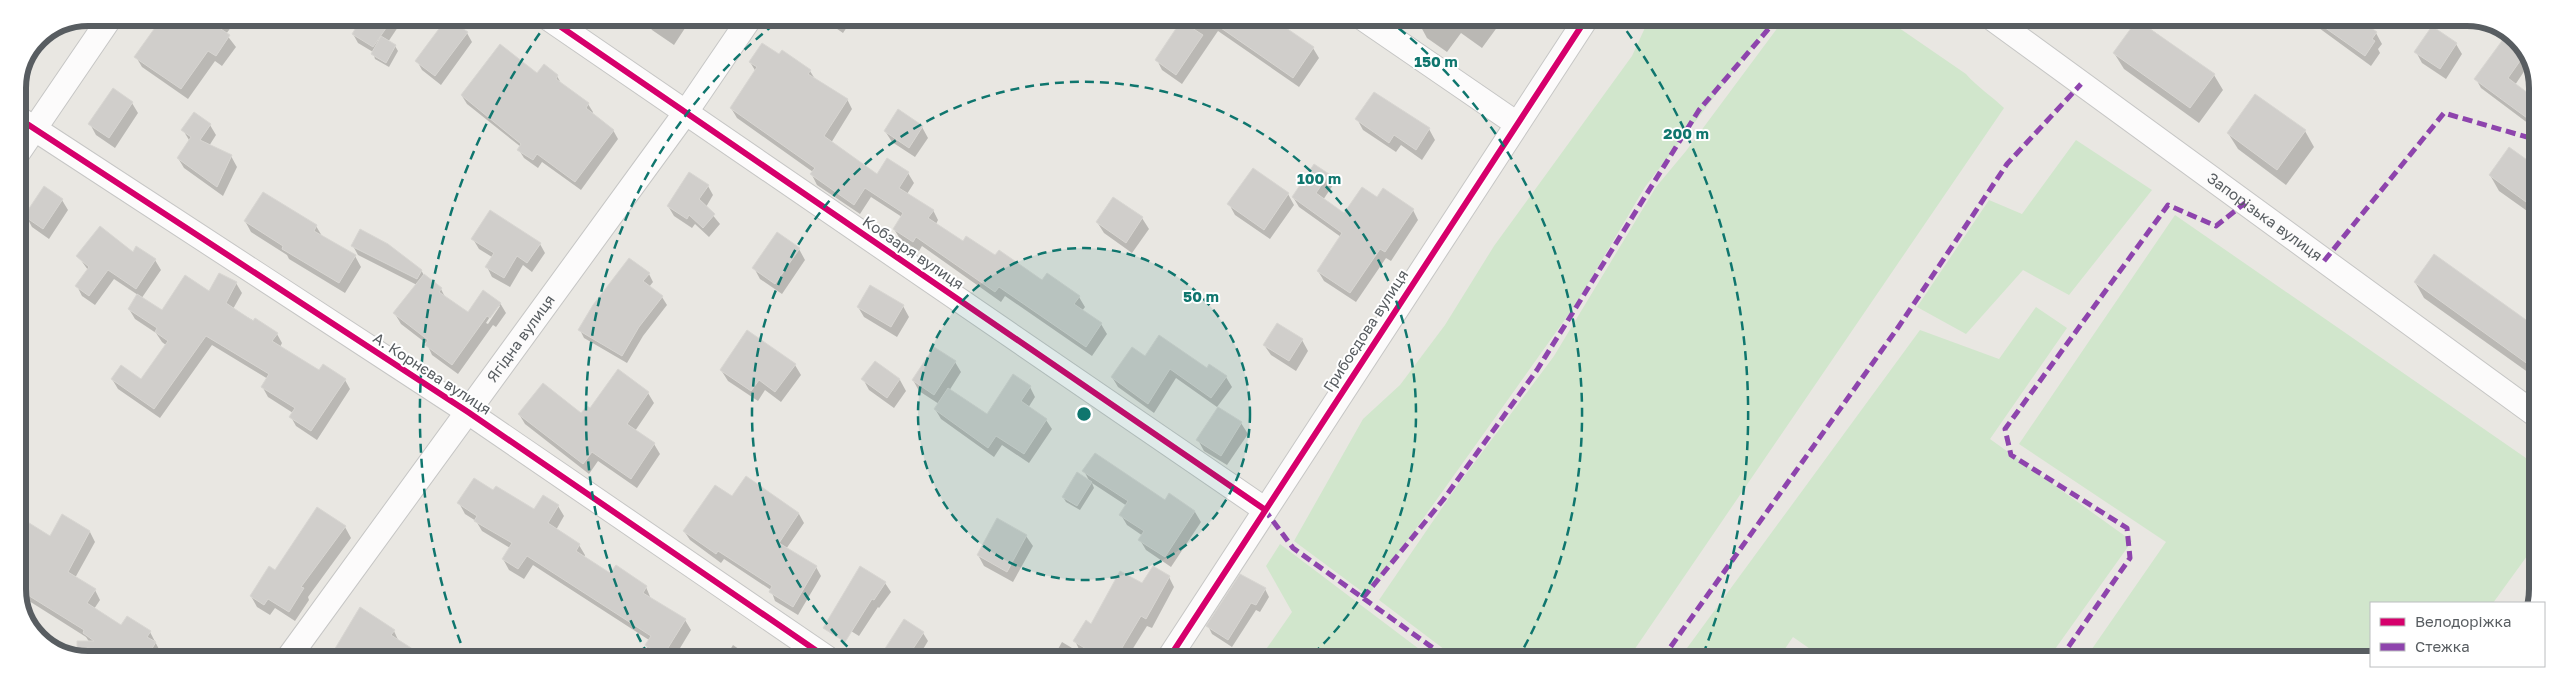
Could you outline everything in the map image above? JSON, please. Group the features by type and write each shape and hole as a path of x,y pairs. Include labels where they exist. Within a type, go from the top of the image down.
{"street":[{"path":"26,123 104,26"},
{"name":"Кобзаря вулиця","path":"560,26 1264,509"},
{"name":"Ягідна вулиця","path":"293,651 686,112 745,26"},
{"path":"1374,26 1518,124"},
{"name":"Грибоєдова вулиця","path":"1173,651 1264,509 1581,26"},
{"name":"Запорізька вулиця","path":"2003,26 2529,410"},
{"name":"А. Корнєва вулиця","path":"26,125 468,412 817,651"}],"green space":[{"path":"1646,26 1769,26 1645,187 1576,304 1368,596 1294,541 1363,419 1400,385 1445,325 1494,246 1632,56"},
{"path":"1779,26 1896,26 1966,74 2004,108 1633,651 1446,651 1379,600 1457,486 1554,356 1656,187 1686,151"},
{"path":"2076,140 2152,190 2069,295 2023,270 1966,334 1917,307 1989,200 2022,214"},
{"path":"2175,215 2529,460 2529,553 2494,602 2370,602 2370,651 2091,651 2166,542 2019,444"},
{"path":"2036,307 2067,328 1990,439 2132,541 2054,651 1813,651 1793,637 1783,651 1685,651 1920,330 1999,359"},
{"path":"1280,544 1422,651 1265,651 1292,612 1266,566"}],"building":[{"path":"156,26 216,26 230,35 216,56 208,51 181,89 134,57"},
{"path":"357,26 387,26 373,47 352,34"},
{"path":"441,26 459,26 468,32 435,76 415,61"},
{"path":"1178,26 1189,26 1203,35 1176,75 1155,60"},
{"path":"1218,26 1283,26 1314,47 1293,78"},
{"path":"2133,26 2146,26 2215,74 2190,108 2113,53"},
{"path":"2322,26 2368,26 2377,32 2372,39 2375,41 2365,56"},
{"path":"2432,26 2457,43 2440,69 2414,52"},
{"path":"381,36 396,45 386,63 371,54"},
{"path":"2503,39 2516,51 2521,60 2508,78 2529,94 2529,115 2527,118 2474,79"},
{"path":"762,43 779,54 782,50 811,70 808,74 848,99 824,136 877,174 887,158 909,172 899,188 934,210 928,218 963,241 966,236 995,255 999,250 1042,280 1047,273 1080,296 1074,304 1102,323 1086,347 999,287 995,292 916,237 913,242 893,229 903,213 865,188 854,205 810,174 815,168 730,108 757,67 749,62"},
{"path":"500,44 537,73 544,64 558,75 556,79 589,103 586,108 614,130 575,182 537,154 533,160 517,150 521,144 461,95"},
{"path":"113,88 133,102 109,138 88,124"},
{"path":"1374,92 1430,128 1416,150 1394,135 1389,143 1355,119"},
{"path":"2255,94 2306,130 2277,170 2227,133"},
{"path":"898,109 923,126 909,148 884,131"},
{"path":"194,112 211,124 200,140 232,155 217,187 177,158 191,137 181,130"},
{"path":"2509,147 2529,161 2529,204 2489,175"},
{"path":"1314,164 1329,174 1316,193 1344,213 1362,187 1377,197 1383,188 1414,209 1385,252 1380,249 1350,293 1317,271 1342,233 1292,197"},
{"path":"1253,168 1289,193 1264,230 1227,204"},
{"path":"689,172 709,185 699,199 715,214 703,228 689,215 687,219 667,206"},
{"path":"44,186 63,199 43,229 26,217 26,213"},
{"path":"263,192 317,225 314,231 356,255 339,283 282,249 283,246 244,221"},
{"path":"1113,197 1143,217 1126,243 1096,222"},
{"path":"490,210 541,243 527,263 517,256 504,278 485,267 494,253 471,239"},
{"path":"100,226 133,252 136,246 156,259 136,289 108,270 89,296 75,286 89,267 76,256"},
{"path":"360,229 388,244 422,270 417,279 351,246"},
{"path":"777,232 800,248 775,284 752,268"},
{"path":"2434,254 2529,322 2529,365 2414,282"},
{"path":"629,258 650,273 643,281 663,296 639,327 622,356 578,330 593,305"},
{"path":"219,273 237,282 226,303 253,321 255,318 278,333 272,341 319,370 323,364 346,379 311,431 289,417 295,408 261,387 269,374 206,336 154,409 111,379 121,365 141,379 168,341 155,332 157,328 128,309 137,294 162,310 185,275 209,291"},
{"path":"424,274 442,288 439,292 468,312 483,290 501,303 490,318 487,316 452,365 425,345 428,340 393,313"},
{"path":"870,285 904,305 891,327 857,307"},
{"path":"1277,323 1303,339 1289,361 1263,345"},
{"path":"747,330 796,364 775,392 759,380 751,391 720,370"},
{"path":"1159,335 1207,368 1209,364 1227,376 1211,398 1170,369 1148,404 1111,377 1132,347 1145,356"},
{"path":"934,347 956,361 934,395 912,380"},
{"path":"875,361 900,379 887,398 861,379"},
{"path":"618,369 649,392 627,424 655,443 631,479 592,452 583,464 518,414 543,383 581,413 587,406 590,408"},
{"path":"1013,374 1031,386 1021,401 1047,419 1024,454 996,436 988,448 934,409 948,388 987,414"},
{"path":"1218,407 1242,422 1221,456 1196,440"},
{"path":"1095,453 1165,500 1169,493 1195,511 1165,557 1138,540 1144,531 1119,515 1128,501 1082,471"},
{"path":"1077,472 1092,482 1077,506 1062,497"},
{"path":"746,476 799,513 779,543 817,566 793,607 769,592 772,586 718,551 716,554 683,531 715,485 732,496"},
{"path":"474,478 493,490 496,486 534,509 543,495 559,505 548,523 580,544 576,551 610,573 616,565 647,586 643,593 686,619 666,651 655,651 645,645 651,636 527,556 518,569 502,559 512,543 474,521 477,516 457,503"},
{"path":"317,507 346,526 301,587 304,588 289,612 268,599 264,605 250,596 269,566 275,570"},
{"path":"62,514 90,531 68,572 96,589 87,603 121,625 127,616 151,631 147,637 156,642 151,651 77,650 77,641 94,641 83,633 84,630 26,594 26,521 50,536"},
{"path":"997,518 1027,535 1007,572 977,555"},
{"path":"860,566 886,582 874,600 872,599 845,642 823,628"},
{"path":"1153,566 1170,576 1146,619 1141,616 1120,651 1089,651 1073,641 1086,620 1091,624 1120,571 1142,583"},
{"path":"1240,574 1266,588 1256,605 1251,603 1228,640 1206,626"},
{"path":"360,607 395,630 391,635 416,651 334,651"},
{"path":"904,619 924,632 912,651 883,651"}],"marked path":[{"path":"1363,598 1443,500 1537,370 1699,110 1771,26"},
{"path":"1668,651 1897,329 2007,164 2081,84"},
{"path":"2324,261 2444,113 2529,138"},
{"path":"2066,651 2130,558 2127,528 2011,455 2005,429 2168,205 2216,226 2245,203"},
{"path":"1264,509 1293,548 1437,651"}],"cycle path":[{"path":"560,26 1264,509"},
{"path":"1174,651 1581,26"},
{"path":"26,123 468,412 817,651"}]}
